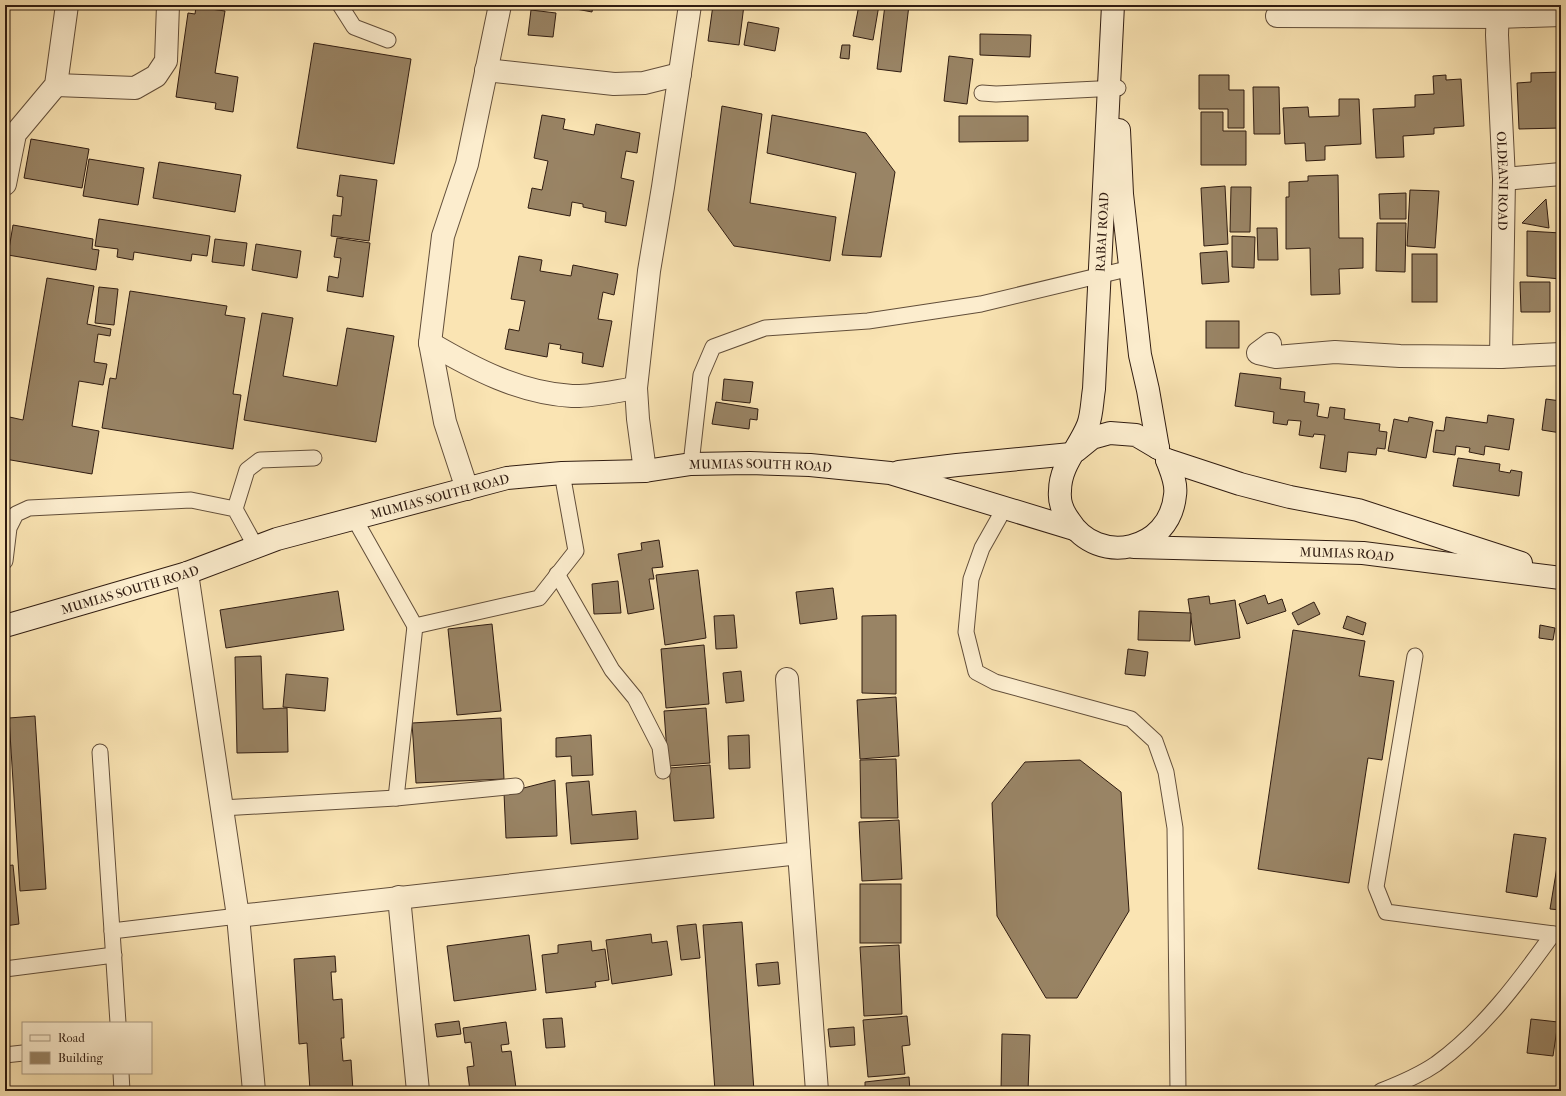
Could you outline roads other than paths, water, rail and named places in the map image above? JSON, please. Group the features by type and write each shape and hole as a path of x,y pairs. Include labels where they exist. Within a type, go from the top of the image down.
{"street":[{"path":"5,184 15,134 56,85 67,5"},
{"path":"56,85 135,88 156,76 166,61 168,5"},
{"path":"467,489 445,422 430,343 443,236 467,164 500,5"},
{"path":"645,470 638,419 636,388 649,271 690,5"},
{"name":"RABAI ROAD","path":"1071,454 1088,425 1094,389 1113,88 1113,5"},
{"path":"1277,16 1498,11 1561,15"},
{"name":"OLDEANI ROAD","path":"1498,11 1497,35 1504,179 1501,357"},
{"path":"486,70 614,84 644,82 680,74"},
{"name":"RABAI ROAD","path":"1113,88 1122,194 1132,268 1140,355 1162,454"},
{"path":"1504,179 1561,174"},
{"path":"430,343 461,361 509,384 573,396 636,388"},
{"path":"1270,344 1258,353 1276,357 1336,352 1400,356 1501,357 1561,354"},
{"path":"1110,433 1136,435 1162,454 1174,477 1175,495 1171,512 1162,528 1148,540 1132,547 1111,548 1090,542 1074,529 1063,512 1060,492 1063,472 1071,454 1092,438 1110,433"},
{"name":"MUMIAS SOUTH ROAD","path":"890,473 958,464 1071,454"},
{"name":"MUMIAS ROAD","path":"1162,454 1247,486 1290,497 1358,510 1561,577"},
{"name":"MUMIAS SOUTH ROAD","path":"5,626 188,573 277,539 507,478 562,473 645,470 691,464 810,465 890,473 1074,529"},
{"name":"MUMIAS ROAD","path":"1132,547 1363,553 1561,577"},
{"path":"188,573 238,916 254,1091"},
{"path":"787,679 817,1091"},
{"path":"238,916 799,853"},
{"path":"399,897 418,1091"}],"lane":[{"path":"340,5 354,27 388,40"},
{"path":"982,93 996,94 1113,88"},
{"path":"691,464 701,375 713,347 765,328 868,322 981,304 1132,268"},
{"path":"256,547 235,509 247,470 260,460 314,458"},
{"path":"415,626 539,598 576,551 562,473"},
{"path":"5,561 9,528 16,514 29,508 191,500 235,509"},
{"path":"1004,508 982,548 971,579 966,632 976,672 995,682 1131,719 1155,741 1166,772 1175,828 1178,1091"},
{"path":"354,518 415,626 396,798"},
{"path":"557,574 612,670 635,698 660,747 663,771"},
{"path":"1416,656 1376,887 1386,912 1557,935"},
{"path":"100,752 118,1022"},
{"path":"222,808 396,798 516,786"},
{"path":"112,931 238,916"},
{"path":"1381,1091 1436,1064 1471,1034 1515,986 1557,935"},
{"path":"5,969 114,955"},
{"path":"5,1056 22,1053"},
{"path":"121,1074 122,1091"}]}
